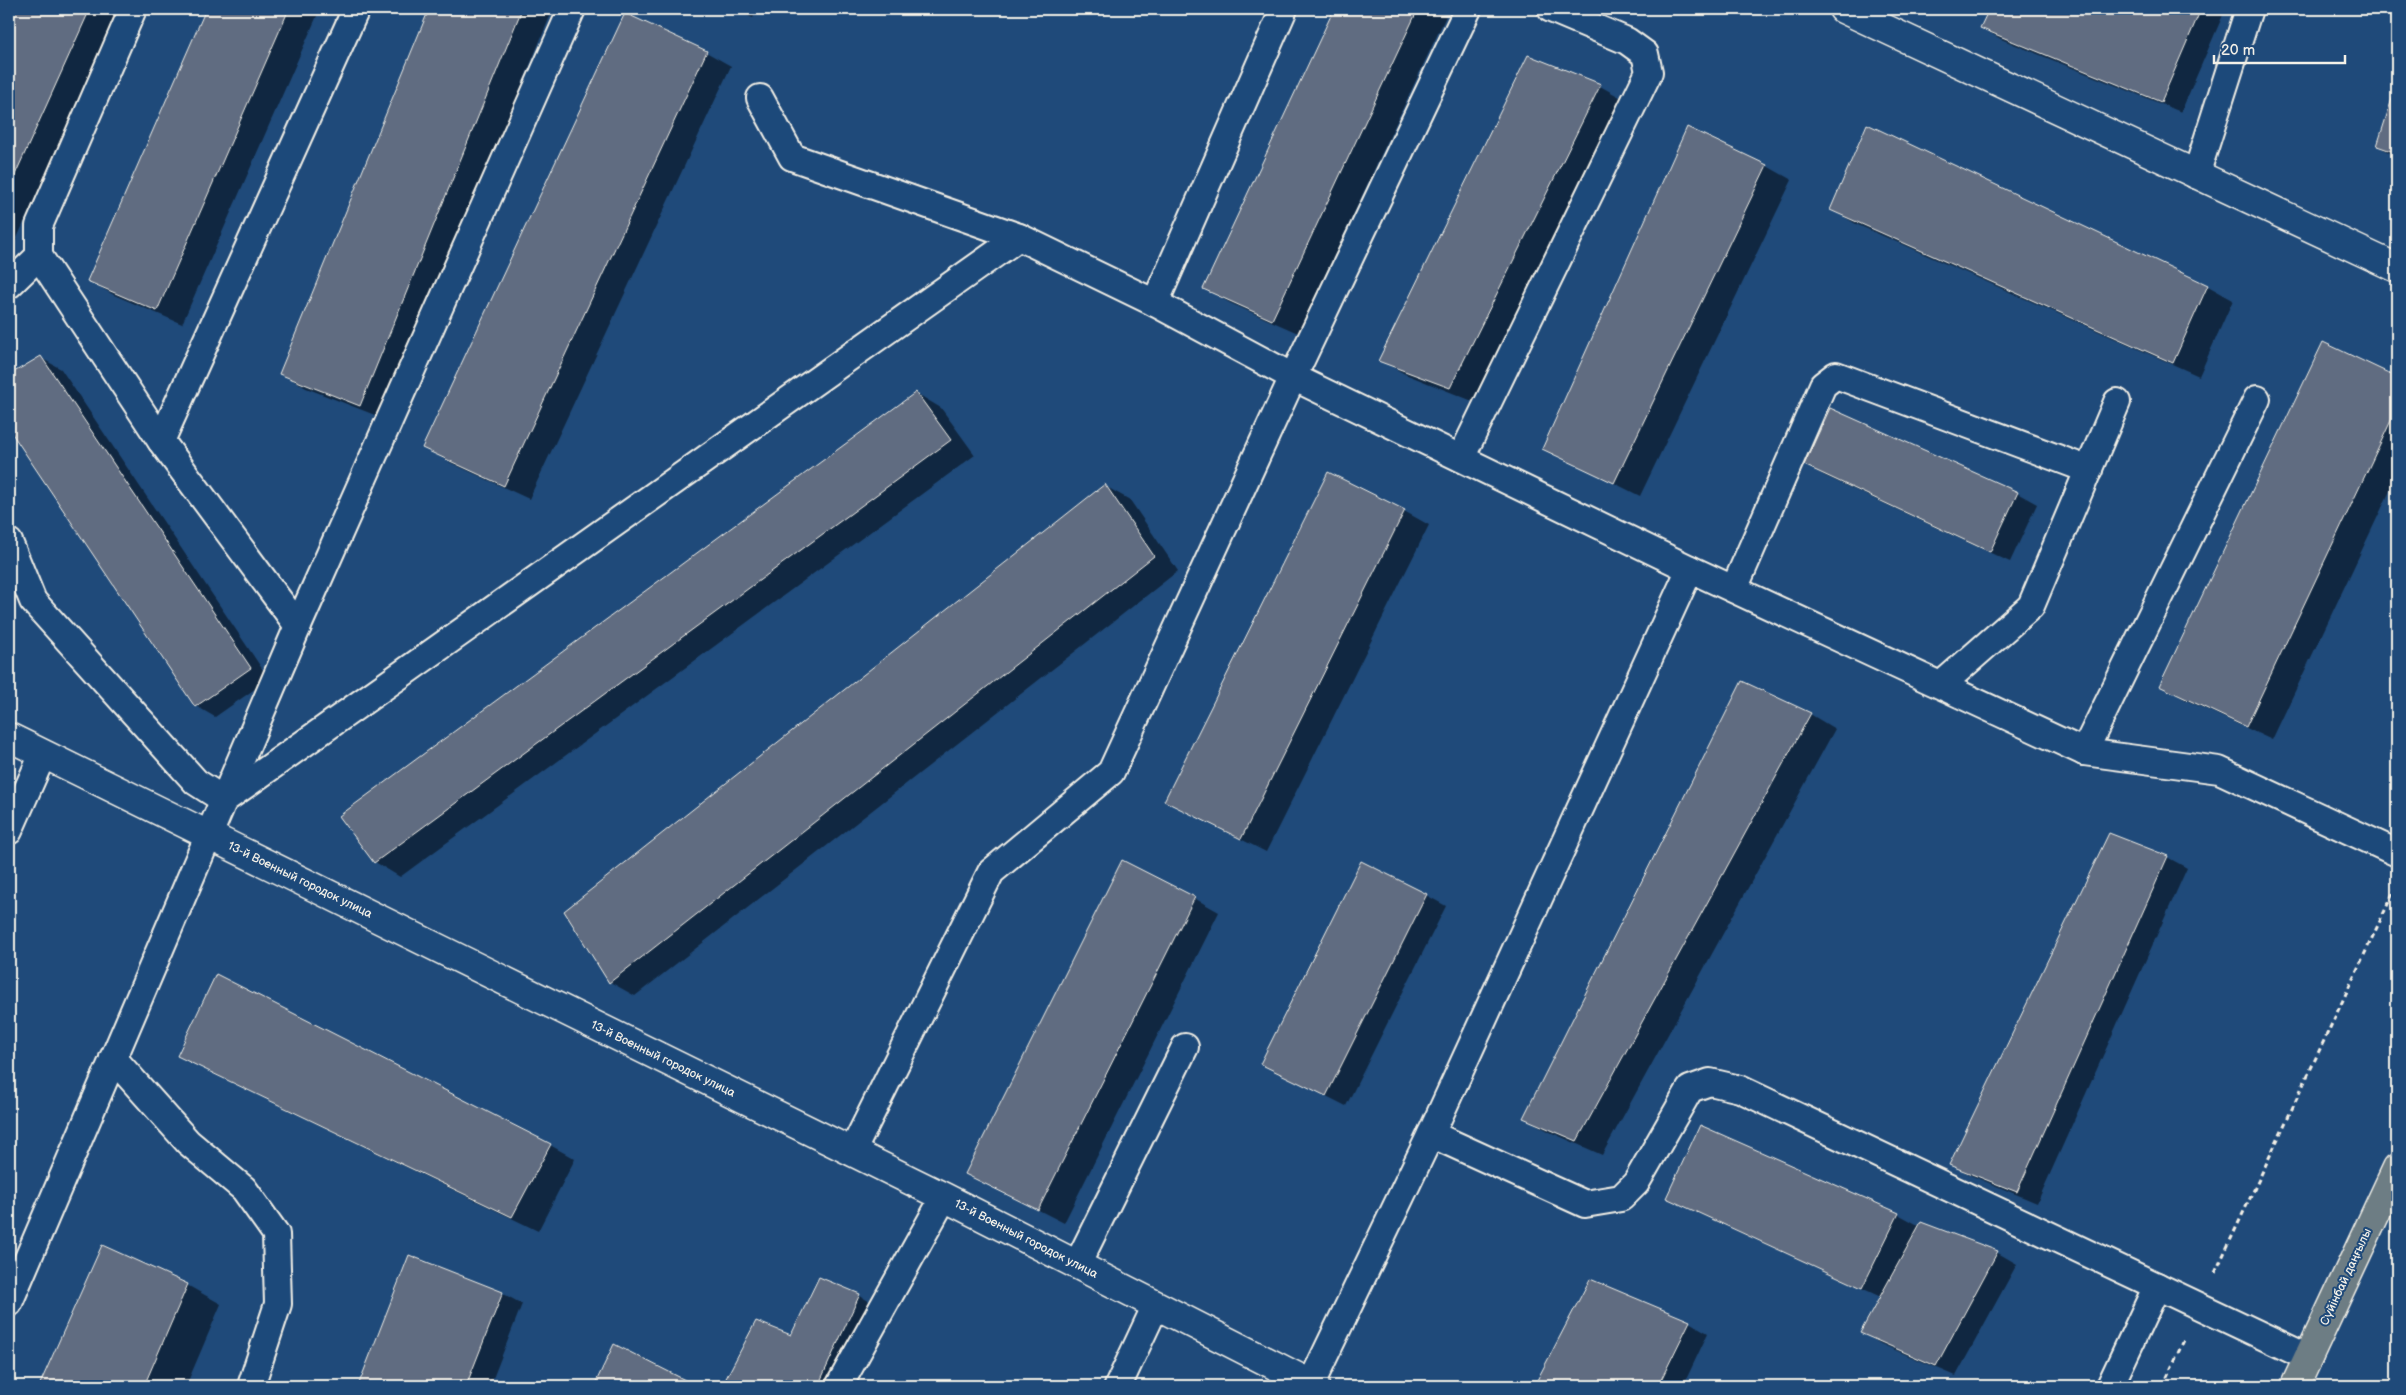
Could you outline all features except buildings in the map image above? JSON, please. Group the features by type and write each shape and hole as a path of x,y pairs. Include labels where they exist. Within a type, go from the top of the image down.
{"main road":[{"name":"Сүйінбай даңғылы","path":"2295,1386 2397,1168"}],"street":[{"path":"1842,9 2397,268"},
{"name":"13-й Военный городок улица","path":"9,737 944,1197 1312,1385"}],"lane":[{"path":"133,9 39,226 39,256 161,441 298,626"},
{"path":"161,441 356,9"},
{"path":"9,1303 298,626 572,9"},
{"path":"1155,303 1284,9"},
{"path":"852,1152 991,872 1111,772 1293,376 1468,9"},
{"path":"1461,458 1649,72 1646,54 1627,41 1551,9"},
{"path":"2196,175 2249,9"},
{"path":"760,98 792,157 1019,237 1155,303 1293,376 1690,569 2084,752 2219,770 2397,853"},
{"path":"224,800 1019,237"},
{"path":"9,285 39,256"},
{"path":"1734,589 1824,385 1836,375 2089,470"},
{"path":"2084,752 2257,399"},
{"path":"1941,685 2031,606 2117,402"},
{"path":"9,542 33,601 196,782 224,800"},
{"path":"1312,1385 1431,1134 1690,569"},
{"path":"9,831 43,754"},
{"path":"1077,1265 1185,1047"},
{"path":"113,1058 188,1142 244,1189 276,1234 278,1304 251,1386"},
{"path":"1431,1134 1585,1204 1621,1198 1636,1183 1690,1089 1710,1082 1740,1089 2309,1358"},
{"path":"839,1386 944,1197"},
{"path":"2110,1386 2157,1286"},
{"path":"1118,1386 1156,1305"}],"path":[{"path":"2163,1386 2397,884"},
{"path":"2395,1386 2397,1381"}]}
